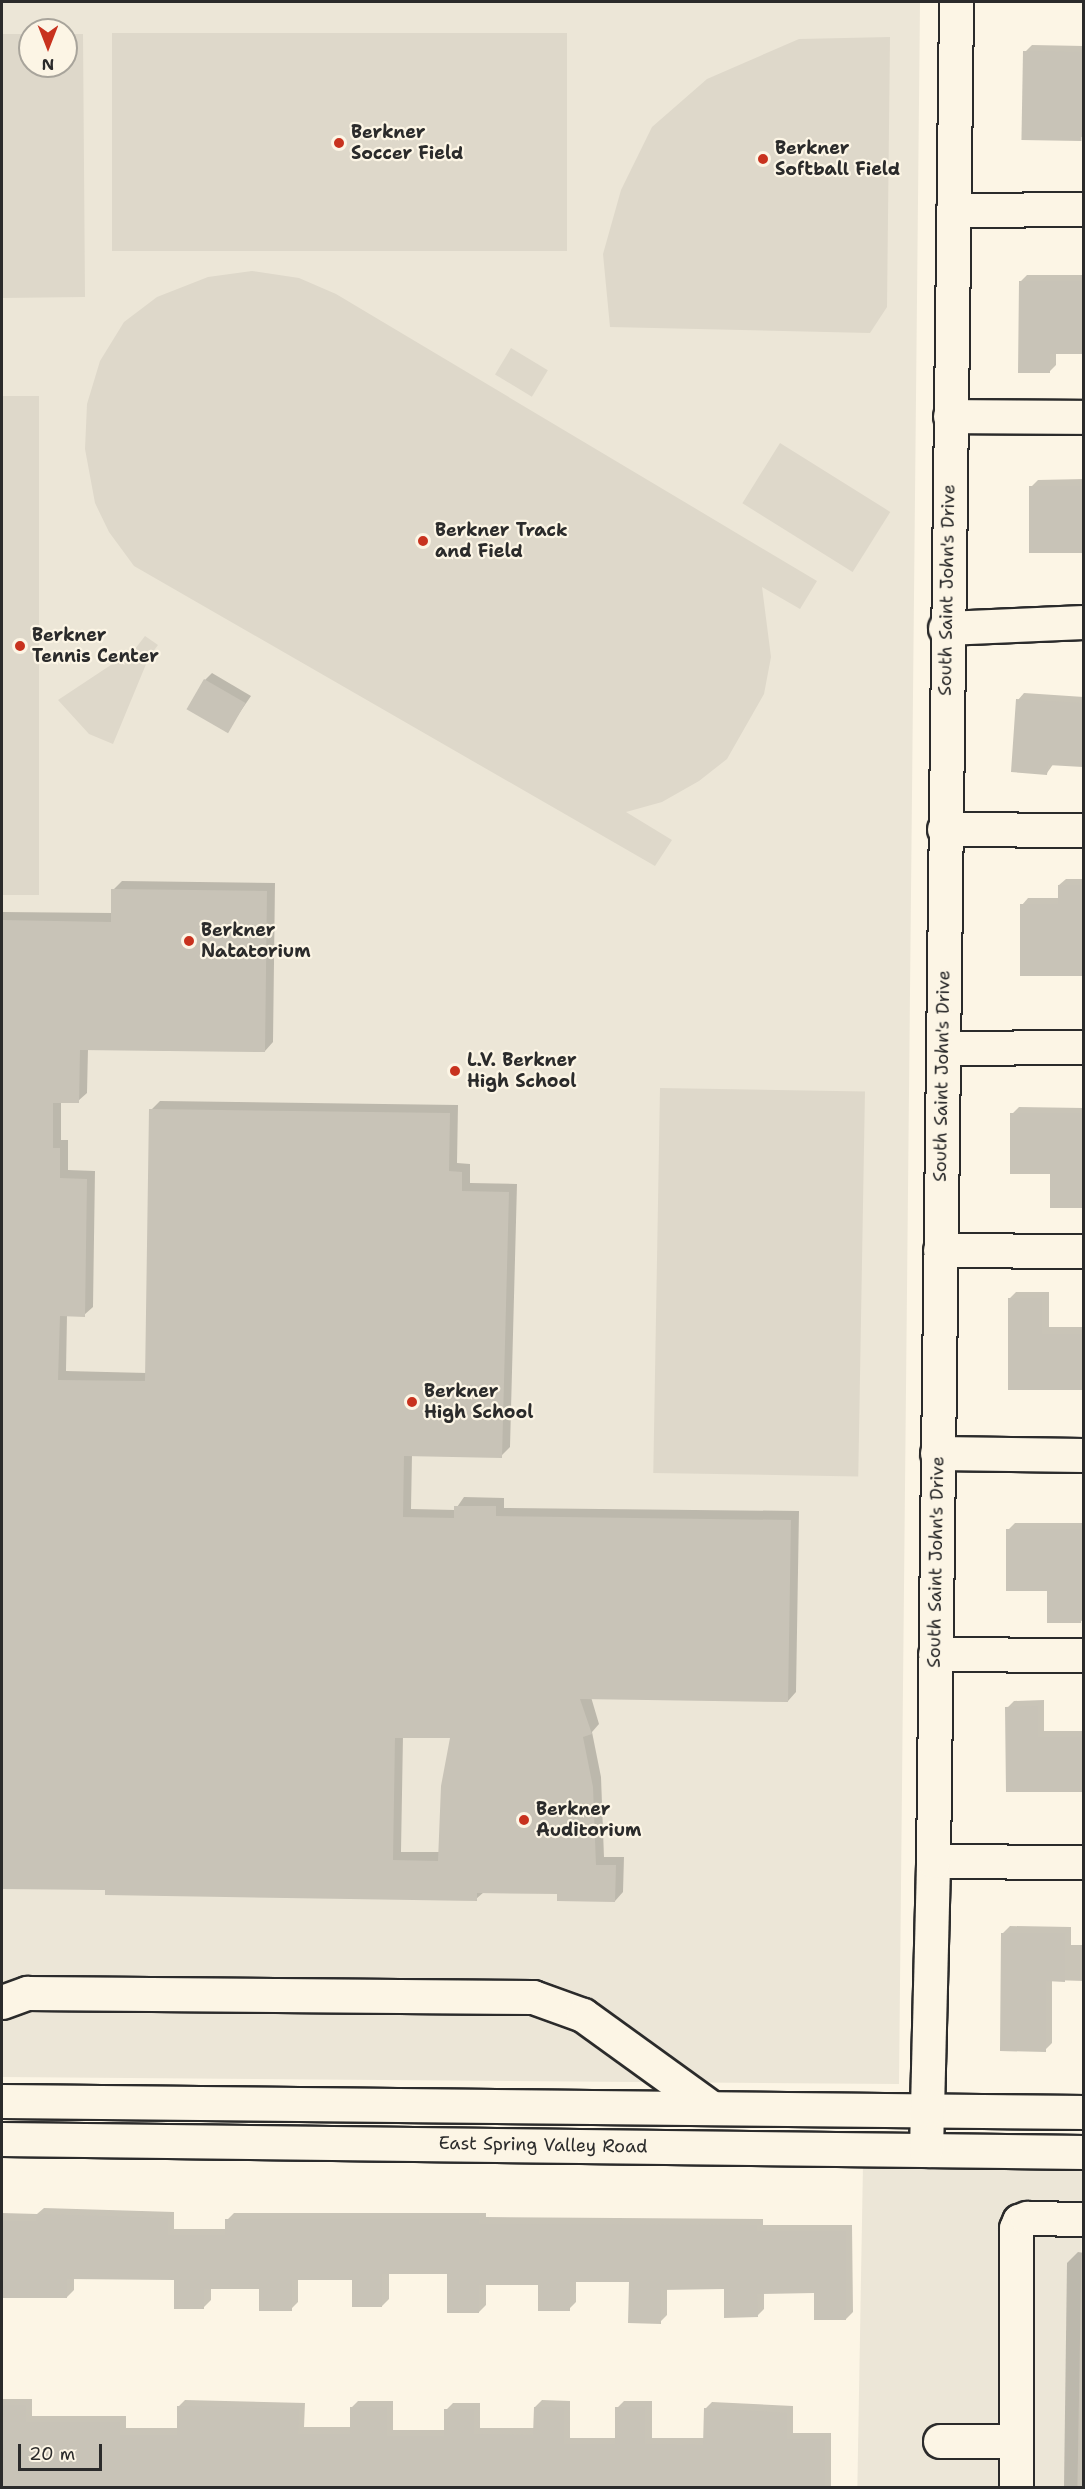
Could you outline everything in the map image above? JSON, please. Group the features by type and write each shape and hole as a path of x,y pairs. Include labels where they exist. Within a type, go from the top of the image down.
{"street":[{"name":"South Saint John's Drive","path":"926,2151 933,1861 943,1048 945,628 956,2"},
{"path":"953,210 1083,209"},
{"path":"950,416 1083,417"},
{"path":"945,628 1083,622"},
{"path":"944,829 1083,830"},
{"path":"943,1048 1083,1047"},
{"path":"940,1250 1083,1251"},
{"path":"937,1453 1083,1455"},
{"path":"935,1654 1083,1655"},
{"path":"933,1861 1083,1862"},
{"path":"2,2002 27,1993 533,1997 583,2015 710,2107"},
{"path":"2,2101 1083,2112"},
{"name":"East Spring Valley Road","path":"2,2139 1083,2152"},
{"path":"1016,2487 1016,2228 1019,2221 1027,2218 1083,2218"},
{"path":"940,2441 1016,2441"}],"shaded area":[{"name":"L.V. Berkner High School","path":"2,2 920,2 899,2084 2,2077"},
{"name":"Berkner Soccer Field","path":"112,33 567,33 567,251 112,251"},
{"path":"2,34 18,34 18,78 78,78 78,34 83,34 85,297 2,298"},
{"name":"Berkner Softball Field","path":"890,37 887,307 870,333 610,327 603,254 621,190 652,127 707,79 799,39"},
{"path":"252,271 299,278 336,294 817,581 800,609 762,587 771,657 764,694 727,759 699,781 662,802 626,812 672,840 655,866 134,566 109,532 95,503 85,449 87,404 100,361 124,322 157,297 208,277"},
{"path":"511,348 548,370 532,397 495,375"},
{"name":"Berkner Tennis Center","path":"2,396 39,396 39,895 2,895"},
{"path":"780,443 890,512 853,572 742,503"},
{"path":"145,636 158,645 149,657 113,744 89,734 58,700 135,649"},
{"path":"660,1088 865,1092 858,1477 653,1473"},
{"path":"863,2164 1083,2168 1077,2488 857,2488"}],"building":[{"path":"1023,51 1083,52 1081,141 1021,140"},
{"path":"1019,281 1083,281 1083,354 1050,354 1050,373 1018,373"},
{"path":"1029,486 1083,486 1083,553 1029,553"},
{"path":"204,679 246,703 228,733 186,709"},
{"path":"1016,699 1083,703 1083,767 1048,765 1047,775 1011,772"},
{"path":"1058,885 1083,885 1083,976 1020,976 1020,904 1058,904"},
{"name":"Berkner High School","path":"111,889 267,891 265,1052 80,1050 79,1103 53,1103 53,1148 60,1148 60,1178 87,1179 85,1317 60,1316 58,1380 145,1381 149,1109 450,1113 449,1171 462,1172 462,1191 509,1192 502,1458 404,1456 403,1517 454,1518 454,1506 496,1506 496,1516 791,1520 788,1702 580,1699 592,1734 583,1737 593,1787 596,1865 616,1865 615,1902 557,1901 557,1894 477,1893 477,1901 105,1895 105,1890 2,1889 2,920 111,922","holes":["395,1738 450,1738 441,1786 438,1861 393,1860"]},
{"path":"1010,1113 1083,1113 1083,1208 1050,1208 1050,1174 1010,1174"},
{"path":"1008,1298 1042,1298 1042,1334 1082,1334 1083,1390 1008,1390"},
{"path":"1006,1529 1081,1529 1081,1623 1047,1623 1047,1591 1006,1591"},
{"path":"1038,1706 1038,1737 1083,1737 1083,1792 1006,1792 1005,1707"},
{"path":"1001,1933 1065,1933 1065,1982 1046,1981 1046,2052 1000,2051"},
{"path":"36,2214 168,2218 168,2235 225,2235 225,2219 479,2219 479,2224 757,2225 757,2231 846,2231 846,2320 814,2320 814,2293 757,2294 758,2317 724,2318 724,2289 661,2290 661,2324 628,2323 629,2282 570,2282 570,2311 538,2311 538,2285 479,2285 479,2313 447,2313 447,2274 382,2274 382,2307 352,2307 352,2280 292,2280 292,2311 259,2311 259,2289 204,2289 204,2309 174,2309 174,2280 67,2279 67,2298 2,2298 2,2221 36,2221"},
{"path":"2,2405 26,2405 26,2422 120,2422 120,2435 177,2435 177,2406 299,2409 298,2434 350,2434 350,2407 387,2407 387,2436 444,2436 444,2409 474,2409 474,2434 533,2435 534,2407 564,2407 564,2444 615,2444 615,2407 645,2407 645,2444 703,2445 704,2408 787,2413 787,2439 825,2439 825,2487 2,2487"}],"place":[{"name":"Berkner Soccer Field","path":"339,143"},
{"name":"Berkner Softball Field","path":"763,159"},
{"name":"Berkner Track and Field","path":"423,541"},
{"name":"Berkner Tennis Center","path":"20,646"},
{"name":"Berkner Natatorium","path":"189,941"},
{"name":"L.V. Berkner High School","path":"455,1071"},
{"name":"Berkner High School","path":"412,1402"},
{"name":"Berkner Auditorium","path":"524,1820"}]}
